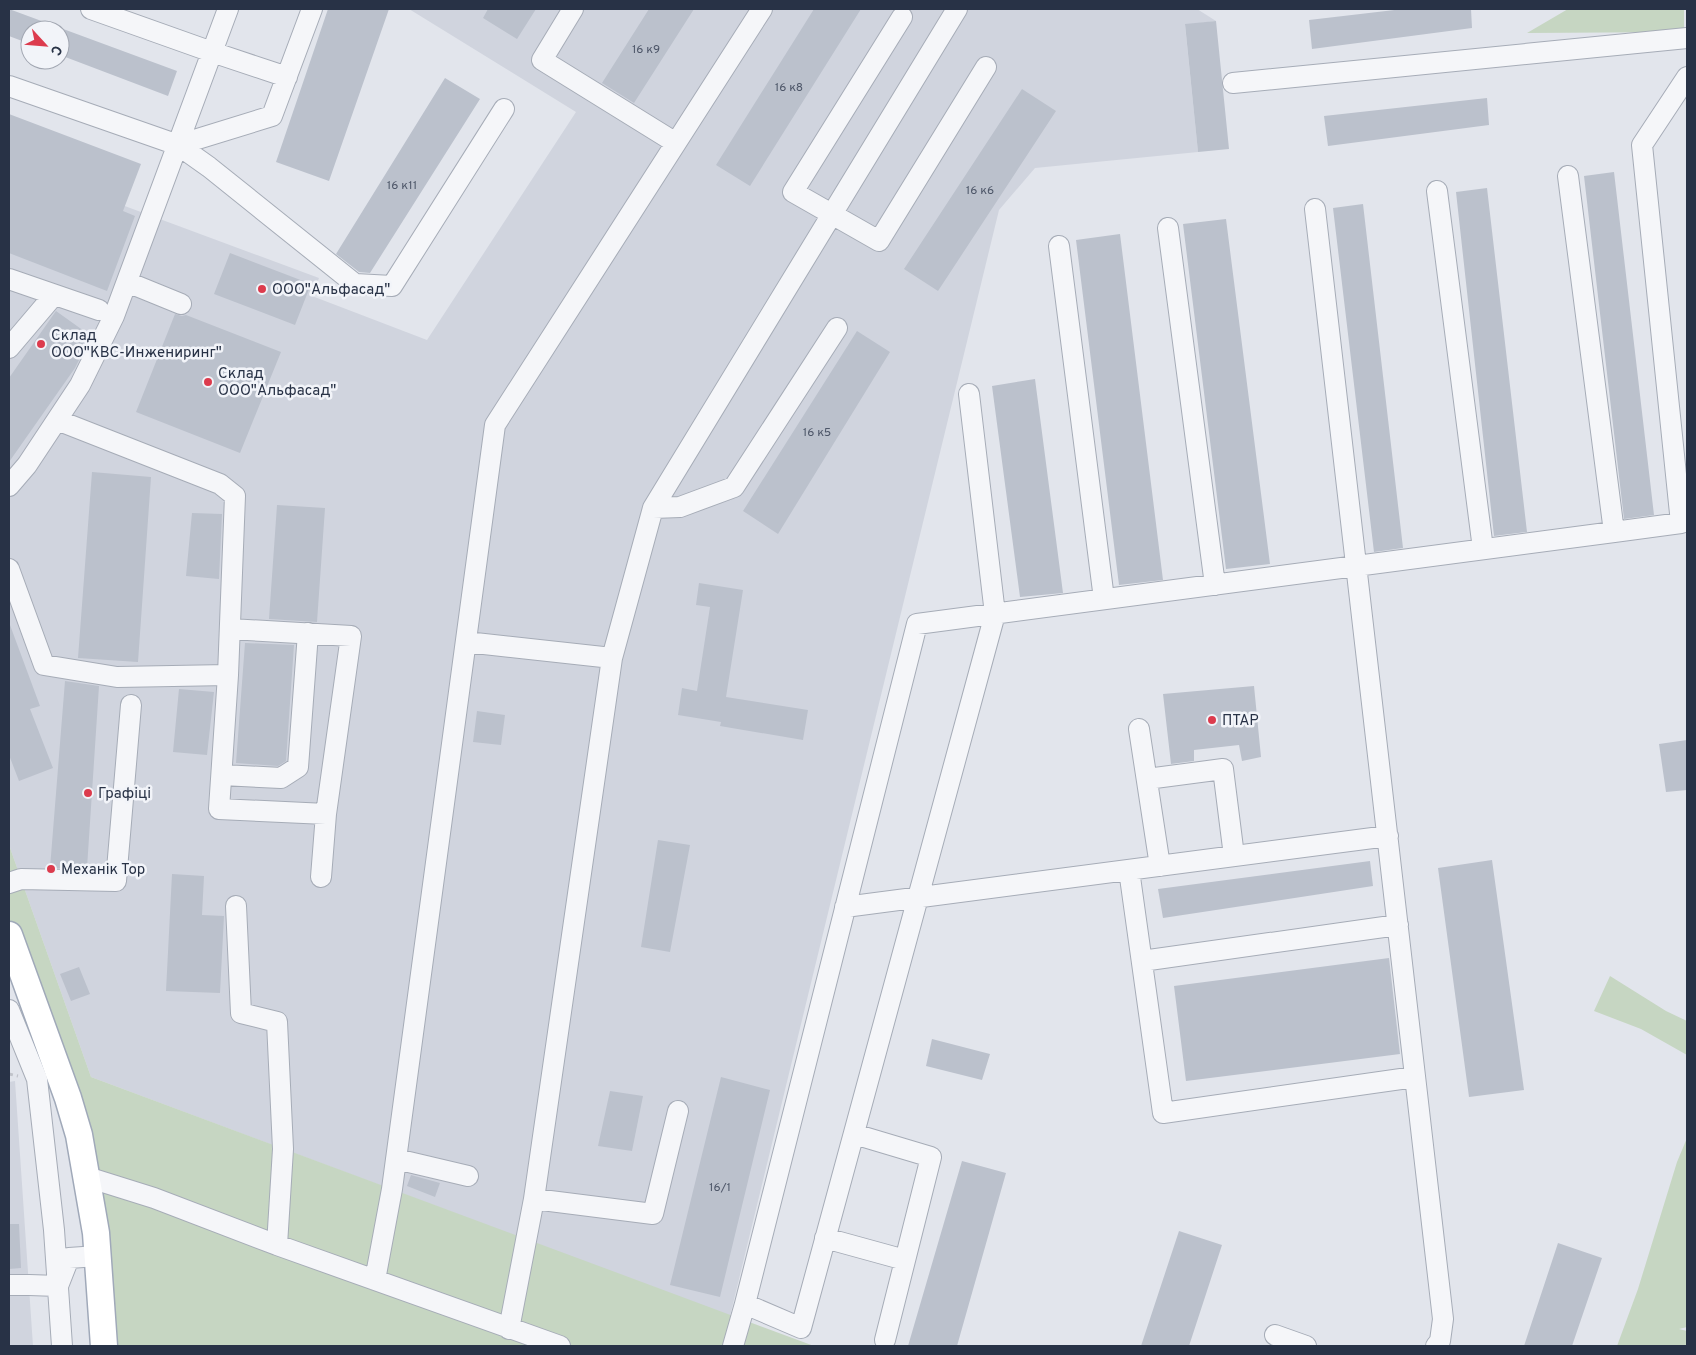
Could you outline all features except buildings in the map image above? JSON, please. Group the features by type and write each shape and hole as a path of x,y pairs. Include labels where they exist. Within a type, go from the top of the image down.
{"main road":[{"path":"9,935 68,1098 79,1135 96,1233 104,1346"}],"street":[{"path":"91,9 286,77"},
{"path":"9,486 27,465 80,386 114,316 228,9"},
{"path":"178,144 272,116 312,9"},
{"path":"573,9 542,60 676,143"},
{"path":"375,1280 392,1190 495,424 762,9"},
{"path":"509,1329 534,1199 612,658 653,508 957,9"},
{"path":"902,17 793,192 831,215 879,241 986,67"},
{"path":"1233,83 1687,38"},
{"path":"733,1346 917,624 1681,523 1642,145 1687,77"},
{"path":"9,86 178,144 356,284 392,286 504,108"},
{"path":"1568,176 1614,532"},
{"path":"1437,190 1483,549"},
{"path":"1314,208 1443,1319 1440,1341 1436,1346"},
{"path":"1168,228 1215,585"},
{"path":"1059,246 1104,600"},
{"path":"9,279 99,310"},
{"path":"127,282 181,304"},
{"path":"9,348 54,295"},
{"path":"653,508 680,507 734,488 838,328"},
{"path":"744,1304 801,1328 995,614 969,394"},
{"path":"57,420 220,484 235,496 228,675 219,809 326,814"},
{"path":"9,569 44,665 117,677 228,675"},
{"path":"230,629 351,636 326,814 321,877"},
{"path":"222,775 281,778 298,767 308,634"},
{"path":"466,642 612,658"},
{"path":"9,883 21,879 116,881 131,705"},
{"path":"1139,729 1160,866"},
{"path":"1147,779 1223,769 1234,856"},
{"path":"845,907 1388,836"},
{"path":"1129,870 1163,1113 1415,1077"},
{"path":"236,906 241,1013 277,1022 283,1149 277,1245"},
{"path":"1142,961 1398,925"},
{"path":"9,1010 37,1079 58,1286 62,1346"},
{"path":"534,1199 653,1214 678,1111"},
{"path":"854,1134 931,1157 885,1340"},
{"path":"396,1159 468,1176"},
{"path":"86,1177 154,1198 277,1245 560,1346"},
{"path":"825,1238 905,1260"},
{"path":"58,1286 69,1258 98,1256"},
{"path":"9,1286 29,1284 58,1286"},
{"path":"1275,1335 1306,1346"}],"shaded area":[{"path":"409,9 1197,9 1216,21 1185,25 1198,152 1035,168 999,210 730,1316 91,1077 9,845 9,163 319,278 312,296 427,340 576,112"},
{"path":"15,1081 33,1346 9,1346 9,1082"}],"green space":[{"path":"1568,9 1684,9 1684,32 1527,33"},
{"path":"9,845 91,1077 814,1346 104,1346 96,1233 9,935"},
{"path":"1610,976 1666,1011 1687,1021 1687,1055 1641,1029 1594,1011"},
{"path":"1687,1138 1687,1327 1679,1329 1687,1331 1687,1346 1617,1346 1638,1289 1677,1162"}],"place":[{"name":"ООО\"Альфасад\"","path":"262,289"},
{"name":"Склад ООО\"КВС-Инжениринг\"","path":"41,344"},
{"name":"Склад ООО\"Альфасад\"","path":"208,382"},
{"name":"ПТАР","path":"1212,720"},
{"name":"Графіці","path":"88,793"},
{"name":"Механік Тор","path":"51,869"}]}
